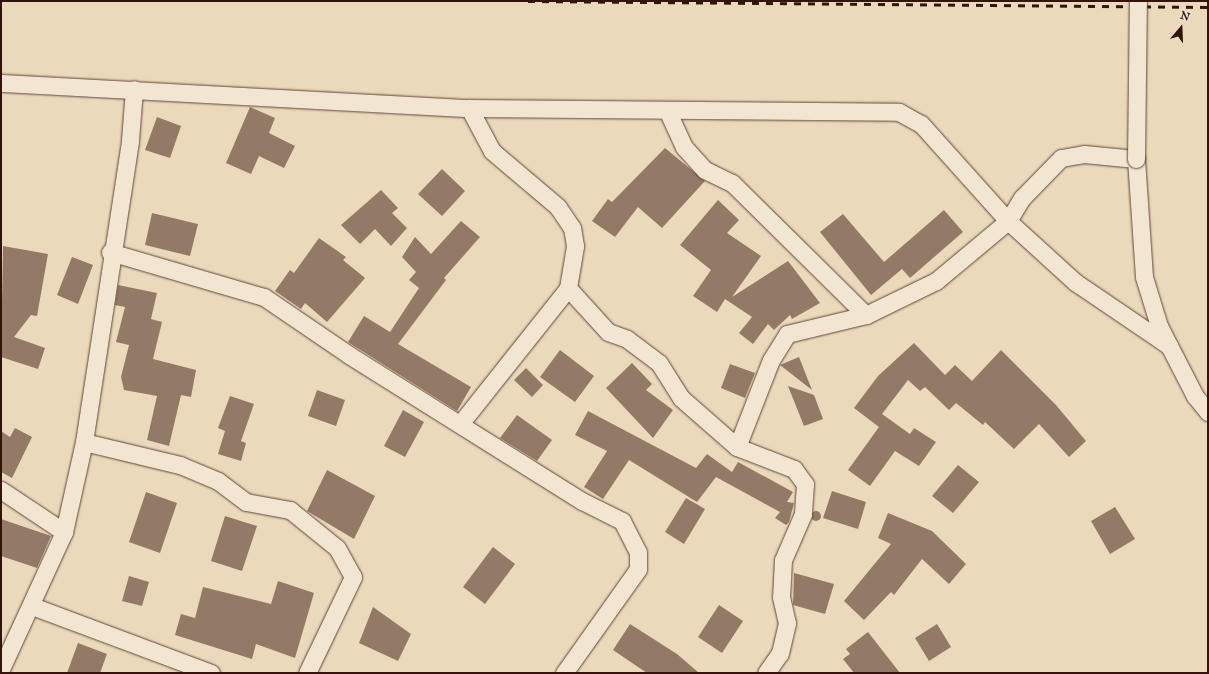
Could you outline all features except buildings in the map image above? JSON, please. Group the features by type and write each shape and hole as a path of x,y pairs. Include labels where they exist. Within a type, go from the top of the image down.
{"street":[{"path":"1138,1 1136,159 1144,277 1159,326 1195,396 1208,412"},
{"path":"1,83 468,108 899,112 921,124 1008,221 1075,282 1169,346"},
{"path":"1,669 32,606 64,532 84,442 110,252 130,140 134,89"},
{"path":"460,424 568,288 575,246 572,228 558,207 492,151 468,108"},
{"path":"667,110 684,147 705,170 732,183 866,315"},
{"path":"737,447 771,360 787,334 866,315 936,281 1008,221 1022,198 1061,158 1084,154 1136,159"},
{"path":"110,252 264,297 460,424 622,521 638,552 638,569 564,673"},
{"path":"568,288 608,332 627,339 659,363 681,398 737,447 794,469 804,484 803,514 783,560 781,597 787,623 780,653 766,673"},
{"path":"84,442 180,465 218,481 246,502 290,510 337,548 353,578 307,673"},
{"path":"1,490 64,532"},
{"path":"32,606 211,673"}],"railway":[{"path":"528,1 1208,7"}]}
